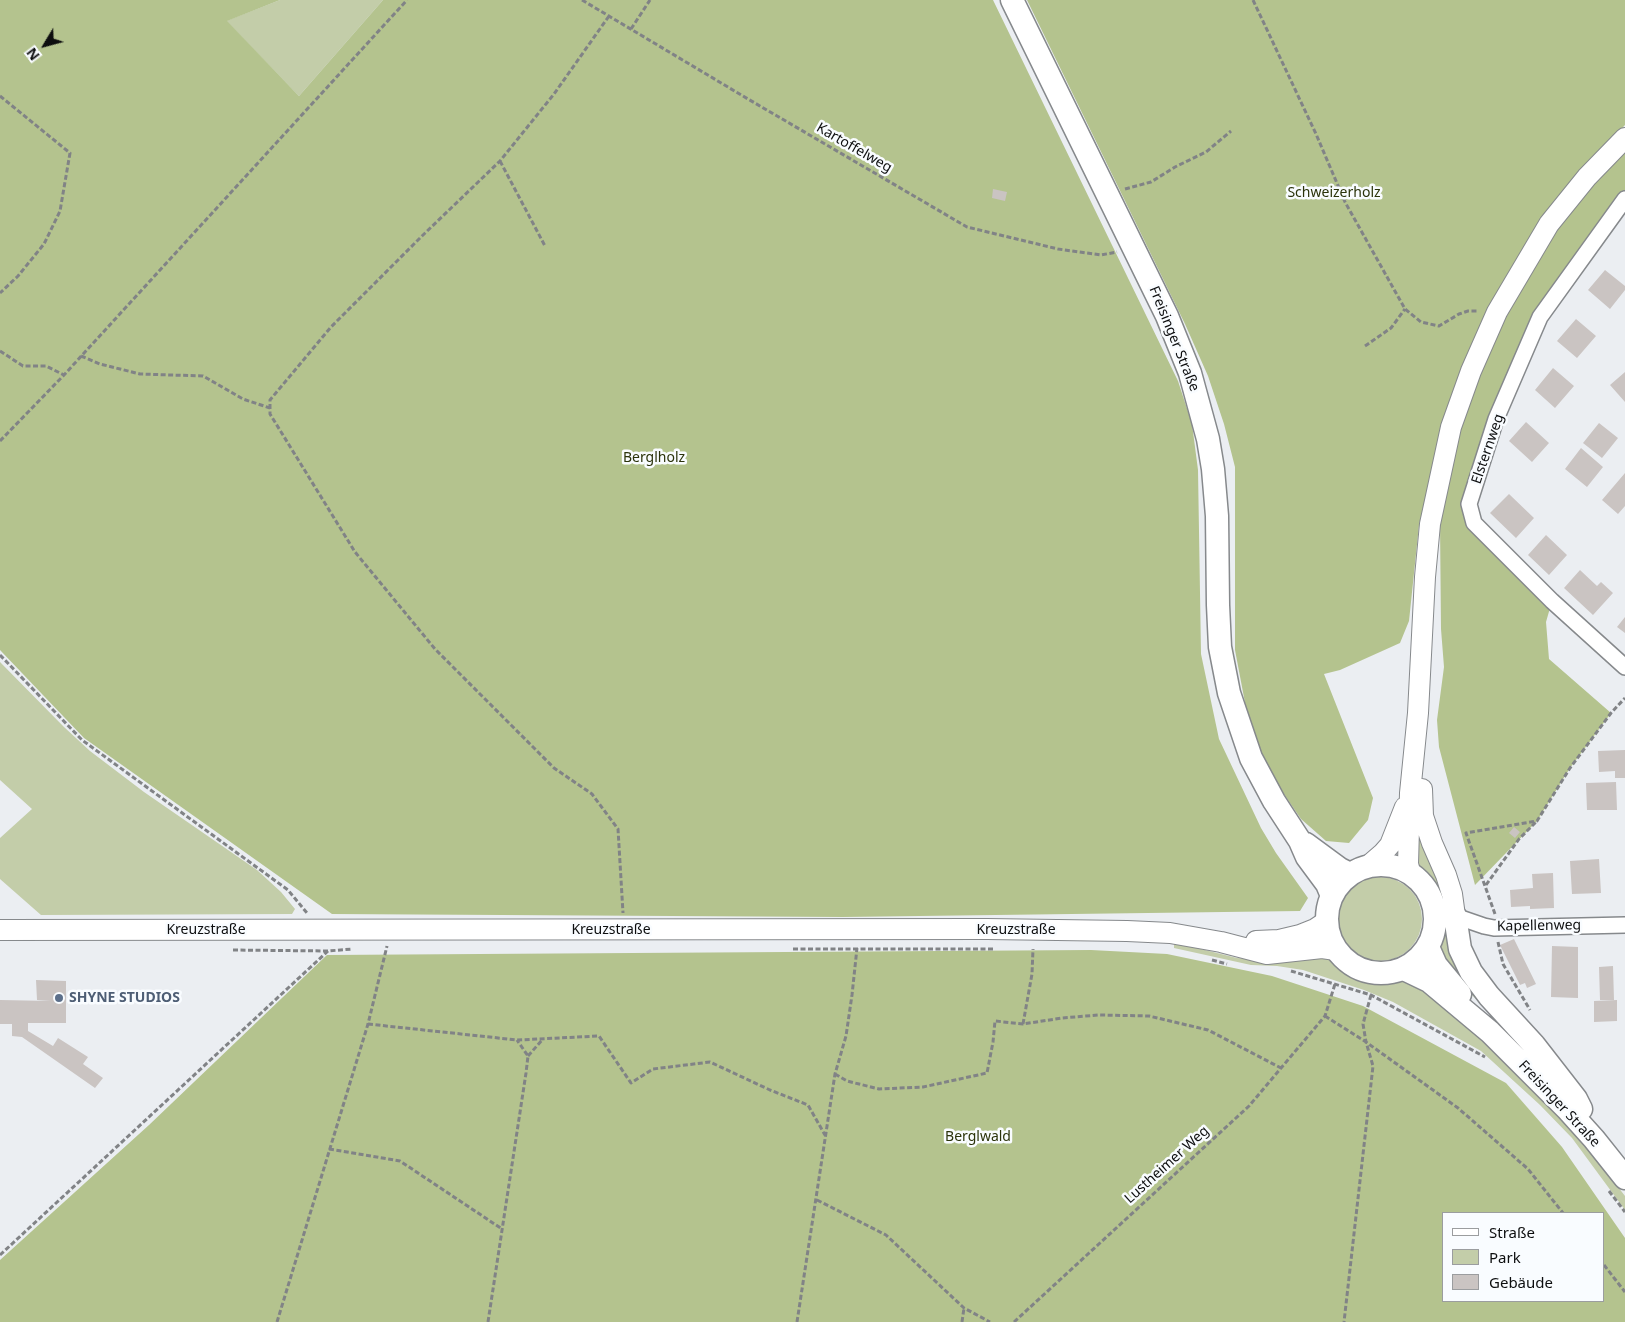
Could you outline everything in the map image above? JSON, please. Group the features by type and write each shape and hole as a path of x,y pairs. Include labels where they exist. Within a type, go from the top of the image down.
{"main road":[{"name":"Freisinger Straße","path":"1012,0 1167,316 1190,373 1208,439 1213,469 1217,516 1220,648 1230,692 1251,758 1274,801 1300,840 1307,857 1327,884 1332,896"},
{"path":"1410,872 1408,864 1410,793 1418,712 1425,577 1430,524 1451,427 1470,371 1497,312 1549,224 1587,177 1625,138"},
{"path":"1418,712 1423,816 1452,894 1465,919 1460,949 1471,972 1489,996 1534,1045 1576,1099 1594,1139"},
{"path":"1300,840 1340,869 1359,870 1390,865 1410,872 1423,883 1432,898 1436,914 1434,931 1428,947 1418,960 1404,968 1390,973 1374,973 1360,969 1347,961 1336,950 1330,936 1327,921 1328,908 1336,887 1359,870 1383,853 1390,844 1410,793"},
{"name":"Kreuzstraße","path":"1222,942 1279,940 1316,929 1327,921"},
{"name":"Kreuzstraße","path":"0,930 1127,931 1170,933 1222,942 1267,954 1322,948 1336,950"},
{"path":"1428,947 1436,965 1490,1032"},
{"path":"1404,968 1429,982 1490,1032"},
{"name":"Freisinger Straße","path":"1490,1032 1530,1071 1594,1139 1616,1184"}],"street":[{"name":"Elsternweg","path":"1625,199 1540,317 1496,419 1469,504 1474,523 1552,601 1625,667"},
{"name":"Kapellenweg","path":"1465,919 1494,928 1625,925"}],"path":[{"path":"0,441 64,376 407,0"},
{"name":"Kartoffelweg","path":"582,0 967,227 1058,250 1101,255 1134,249"},
{"path":"631,29 650,0"},
{"path":"1252,0 1316,134 1345,202 1405,309 1421,322 1439,326 1468,311"},
{"path":"609,16 554,94 500,161 332,327 270,400 270,414 355,552 435,648 554,768 592,794 618,829 624,930"},
{"path":"0,96 70,152 60,211 44,244 18,276 0,293"},
{"path":"1110,199 1129,187 1151,182 1175,167 1206,152 1231,131"},
{"path":"500,161 545,246"},
{"path":"1365,346 1391,328 1405,309"},
{"path":"0,351 23,366 46,366 64,376"},
{"path":"81,356 100,364 140,374 203,376 243,399 270,408"},
{"path":"0,655 82,740 288,890 304,908 328,951"},
{"path":"1485,885 1519,839 1537,821 1570,768 1611,713 1625,698"},
{"path":"1531,1011 1503,964 1494,928 1495,914 1466,833 1537,821"},
{"path":"797,1322 835,1074 846,1036 852,995 857,950 853,930"},
{"path":"277,1322 368,1024 387,946 377,947"},
{"path":"230,950 328,951 358,949"},
{"path":"787,949 1003,949"},
{"path":"1023,1024 1032,974 1033,949 1042,949"},
{"path":"0,1255 328,951"},
{"path":"1206,959 1232,965"},
{"path":"1285,970 1294,971 1371,995 1484,1055 1490,1061"},
{"path":"1335,984 1325,1016 1366,1042 1458,1108 1528,1169 1562,1212"},
{"path":"1344,1322 1373,1066 1363,1024 1371,995"},
{"path":"835,1074 847,1082 879,1090 923,1087 987,1073 995,1021 1023,1024 1099,1015 1149,1016 1208,1030 1281,1068"},
{"name":"Lustheimer Weg","path":"1014,1322 1248,1106 1325,1016"},
{"path":"368,1024 517,1040 599,1036 631,1083 653,1070 710,1062 770,1090 808,1105 825,1135"},
{"path":"488,1322 528,1056 544,1038"},
{"path":"517,1040 528,1056"},
{"path":"329,1149 400,1161 502,1229"},
{"path":"1616,1184 1625,1212"},
{"path":"817,1200 886,1235 964,1308 990,1322"},
{"path":"1605,1266 1625,1292"},
{"path":"962,1322 964,1308"}],"green space":[{"name":"Berglholz","path":"0,0 280,0 227,21 299,96 383,0 993,0 1178,381 1192,424 1198,470 1201,654 1219,739 1261,828 1308,898 1300,911 843,917 332,914 84,738 0,650"},
{"path":"280,0 383,0 299,96 226,21"},
{"name":"Schweizerholz","path":"1027,0 1625,0 1625,125 1581,172 1442,425 1419,525 1409,621 1400,643 1340,670 1324,674 1373,798 1368,820 1349,843 1326,841 1301,819 1275,781 1250,729 1235,650 1235,467 1224,424 1208,376 1185,324"},
{"path":"1625,148 1625,199 1540,317 1469,504 1474,523 1552,601 1546,622 1549,659 1611,713 1570,768 1537,821 1475,885 1439,747 1437,720 1444,667 1441,629 1440,523 1458,432 1504,317 1554,230"},
{"path":"0,662 90,751 144,792 257,870 281,892 295,909 292,914 41,915 0,879 0,838 32,809 0,780"},
{"path":"1416,829 1439,875 1449,916 1522,1047 1447,969 1438,950 1442,919 1440,907 1436,892 1419,870 1415,852"},
{"path":"1380,877 1396,880 1410,889 1419,903 1422,919 1419,935 1410,949 1396,958 1380,961 1364,958 1350,949 1341,935 1338,919 1341,903 1350,889 1364,880"},
{"path":"1174,944 1237,958 1260,960 1316,956 1327,958 1354,976 1371,982 1401,980 1427,989 1543,1098 1592,1153 1625,1196 1625,1210 1572,1138 1540,1105 1481,1051 1393,1002 1364,990 1303,970 1251,965 1174,948"},
{"name":"Berglwald","path":"1091,950 1167,954 1272,976 1363,1006 1506,1083 1562,1147 1625,1238 1625,1322 0,1322 0,1260 149,1125 327,955"}],"building":[{"path":"993,189 1007,192 1005,201 992,198"},
{"path":"1605,270 1625,286 1625,290 1610,309 1588,290"},
{"path":"1576,319 1596,336 1577,358 1557,341"},
{"path":"1553,368 1574,386 1555,408 1535,390"},
{"path":"1625,372 1625,402 1610,385"},
{"path":"1526,422 1549,443 1532,462 1509,441"},
{"path":"1599,423 1618,438 1602,458 1583,443"},
{"path":"1581,448 1603,467 1587,487 1565,469"},
{"path":"1625,473 1625,506 1618,514 1602,500"},
{"path":"1509,494 1534,518 1516,538 1490,513"},
{"path":"1546,535 1567,555 1549,575 1528,555"},
{"path":"1580,570 1597,586 1601,582 1613,593 1593,615 1564,588"},
{"path":"1625,617 1625,633 1617,627"},
{"path":"1625,750 1625,778 1615,778 1615,771 1599,772 1598,751"},
{"path":"1616,782 1617,810 1587,810 1586,783"},
{"path":"1514,827 1520,832 1515,838 1509,833"},
{"path":"1599,859 1601,893 1572,894 1570,861"},
{"path":"1553,873 1554,908 1530,909 1530,906 1511,907 1510,890 1533,888 1532,874"},
{"path":"1514,939 1536,984 1527,988 1525,983 1520,985 1500,945"},
{"path":"1552,946 1578,947 1578,998 1551,997"},
{"path":"1613,966 1614,1000 1600,1000 1599,967"},
{"path":"36,980 66,981 66,1023 28,1023 28,1031 53,1046 58,1038 88,1057 83,1064 103,1078 95,1088 22,1037 12,1036 12,1024 0,1024 0,1000 51,1001 37,1000"},
{"path":"1617,1000 1617,1021 1594,1022 1594,1001"}],"place":[{"name":"SHYNE STUDIOS","path":"59,998"}]}
